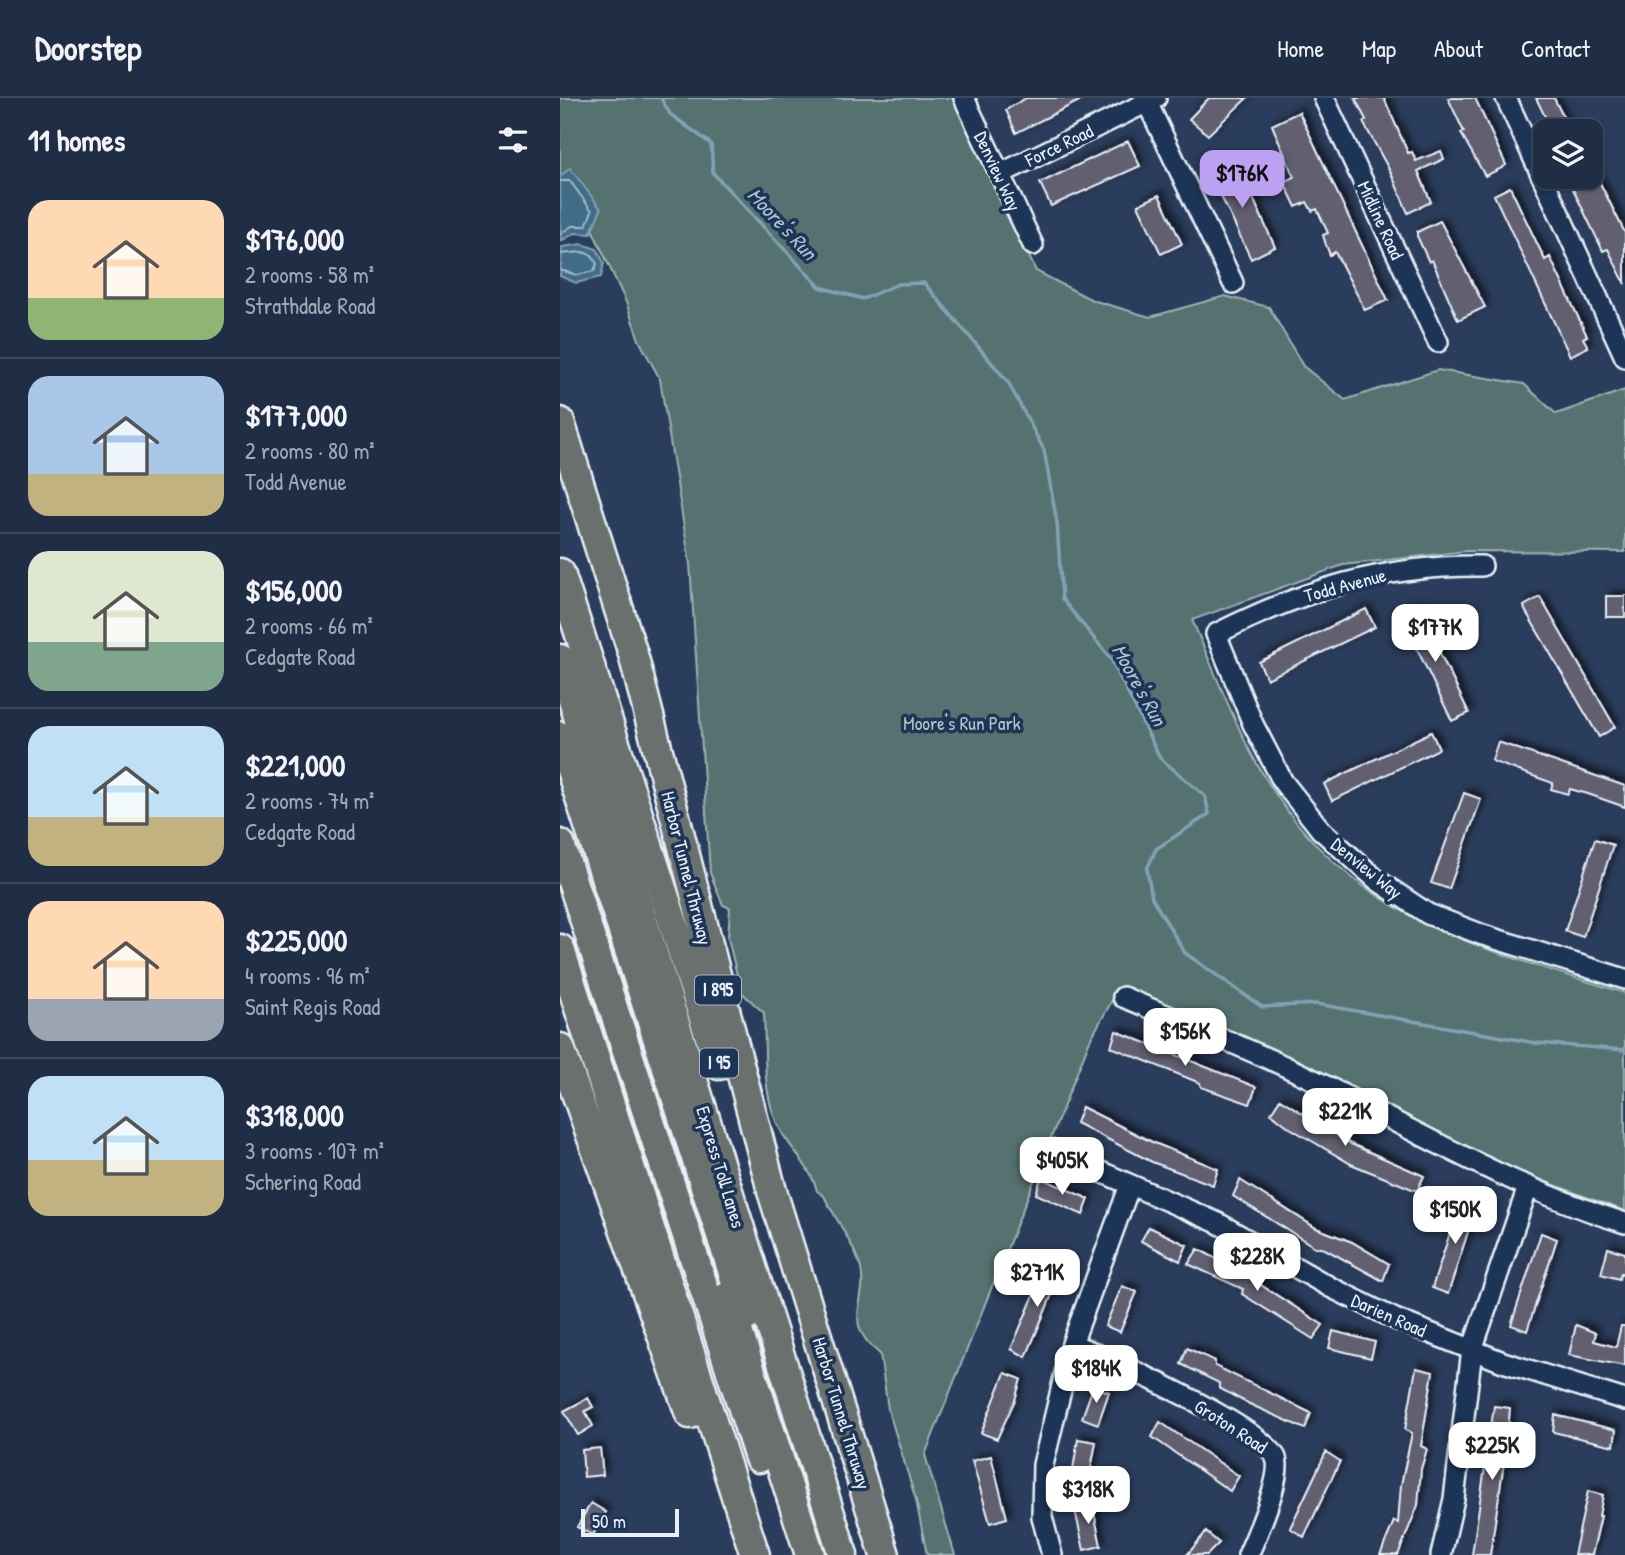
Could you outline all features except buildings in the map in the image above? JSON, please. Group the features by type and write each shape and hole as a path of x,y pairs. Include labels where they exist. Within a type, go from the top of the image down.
{"highway":[{"name":"Harbor Tunnel Thruway","path":"560,422 633,654 769,1178 886,1555"},
{"name":"I 95","path":"560,573 714,1049 873,1555"},
{"name":"Express Toll Lanes","path":"560,659 843,1555"},
{"name":"Express Toll Lanes","path":"560,736 824,1555"},
{"name":"Express Toll Lanes","path":"560,778 810,1555"},
{"path":"560,844 736,1393 793,1555"},
{"path":"560,949 754,1555"},
{"path":"560,1048 722,1504 754,1555"}],"street":[{"name":"Denview Way","path":"964,98 1033,245"},
{"name":"Midline Road","path":"1324,98 1438,342"},
{"path":"1506,98 1625,357"},
{"name":"Force Road","path":"1000,174 1149,100"},
{"path":"1149,100 1233,283"},
{"name":"Todd Avenue","path":"1216,634 1333,584 1440,565 1482,566"},
{"name":"Denview Way","path":"1216,634 1253,724 1283,782 1321,830 1377,880 1428,914 1483,935 1625,979"},
{"path":"1123,997 1293,1070 1436,1145 1528,1187 1625,1223"},
{"name":"Darien Road","path":"1051,1150 1218,1223 1358,1302 1472,1350 1555,1380 1625,1399"},
{"path":"1052,1555 1042,1517 1043,1465 1072,1344 1130,1185"},
{"path":"1441,1555 1454,1499 1472,1350 1528,1187"},
{"name":"Groton Road","path":"1072,1344 1182,1394 1258,1440 1275,1456 1277,1465 1272,1487 1248,1555"}],"green space":[{"name":"Moore's Run Park","path":"560,98 953,98 1036,271 1092,300 1150,317 1225,296 1269,307 1303,366 1345,400 1438,370 1524,384 1556,414 1625,390 1625,552 1467,551 1343,565 1192,620 1250,751 1284,806 1322,851 1363,886 1409,914 1458,937 1510,957 1625,993 1625,1211 1432,1135 1118,990 1090,1040 925,1455 955,1555 927,1555 916,1500 888,1409 880,1354 868,1342 858,1321 862,1290 860,1265 824,1196 817,1191 809,1171 774,1116 766,1078 764,1013 741,992 728,938 730,908 723,905 710,873 690,564 660,379 639,340 626,302 591,227 560,174"}],"water":[{"path":"570,168 601,209 590,234 575,233 561,241 560,173 562,175"},
{"path":"582,244 597,249 604,263 601,277 576,283 560,276 562,247"}],"waterway":[{"name":"Moore's Run","path":"661,98 670,114 711,144 713,173 820,287 863,299 898,284 924,283 1008,382 1044,450 1057,523 1062,599 1111,659 1160,758 1205,796 1209,814 1156,849 1147,869 1152,898 1185,953 1262,1007 1317,1004 1536,1043 1625,1050"}]}
